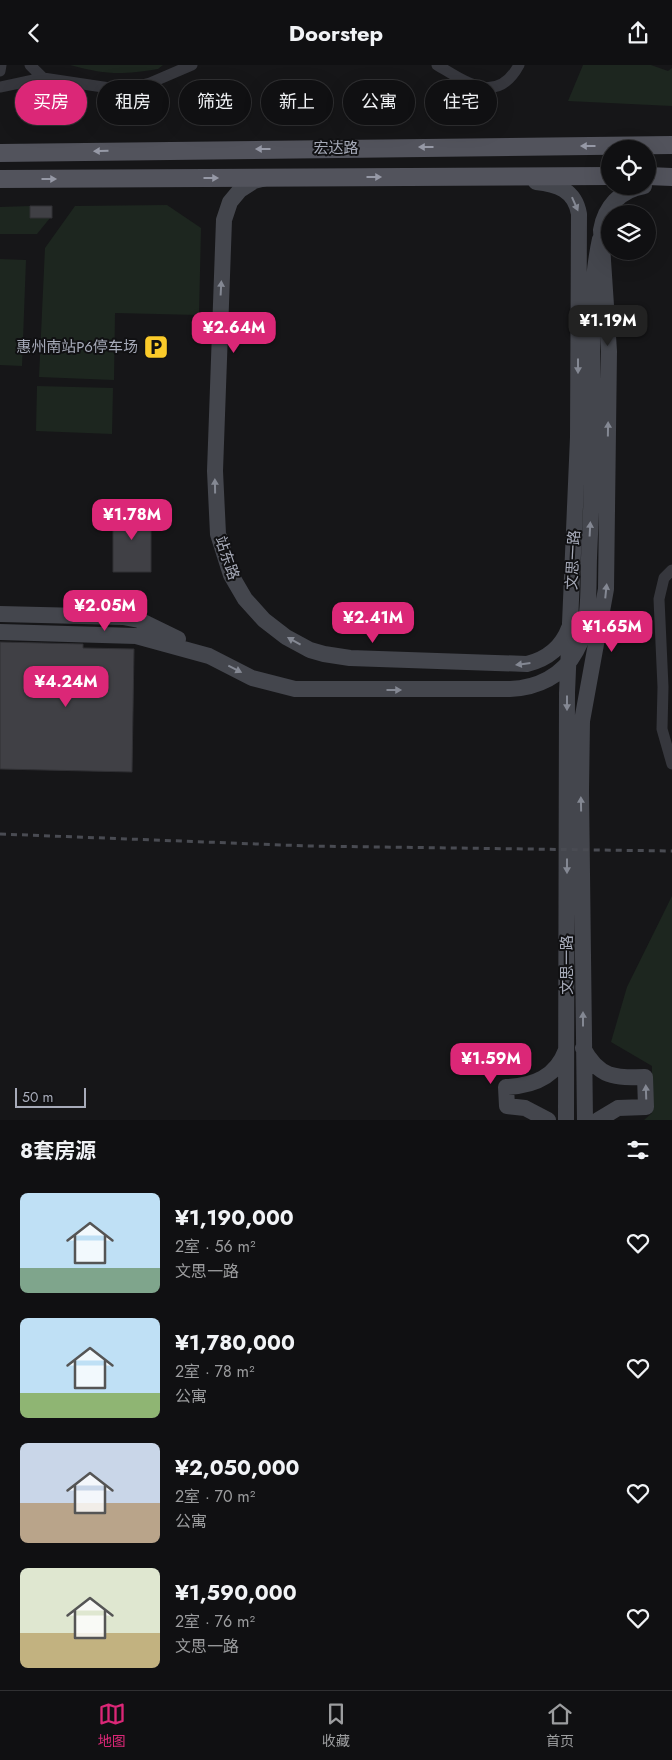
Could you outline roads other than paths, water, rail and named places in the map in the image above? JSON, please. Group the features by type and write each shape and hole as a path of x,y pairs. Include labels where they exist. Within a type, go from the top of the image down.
{"main road":[{"name":"宏达路","path":"0,153 672,145"},
{"name":"宏达路","path":"0,179 601,176"},
{"path":"656,176 672,177"}],"street":[{"path":"0,71 2,65"},
{"path":"30,65 43,78"},
{"path":"0,87 43,78 123,90 150,83 192,65"},
{"path":"437,65 482,89 494,88 503,83 514,75 520,65"},
{"name":"文思一路","path":"501,177 558,186 573,198 579,214 578,437 567,693 575,1048 585,1120"},
{"name":"站东路","path":"270,178 254,181 240,190 230,202 224,220 219,333 216,497 221,548 231,575 245,599 264,620 286,637 324,654 350,658 527,664 542,659 555,649 564,638 570,624"},
{"name":"文思一路","path":"656,185 672,184"},
{"name":"文思一路","path":"566,1120 575,1048 582,721 606,589 609,351 600,239 604,216 612,203 622,195"},
{"path":"0,614 124,617 139,620 252,678 296,689 510,689 530,687 548,679 571,660 584,632 594,453 592,295 595,262 600,239"},
{"path":"672,570 664,578 659,599 663,687 662,729 672,764"},
{"path":"0,632 136,636 209,656"},
{"path":"548,1120 524,1108 506,1106 506,1087 531,1085 545,1078 575,1048 615,1078 645,1077 646,1107 618,1108 598,1120"}],"railway":[{"path":"0,834 308,846 672,851"}],"place":[{"name":"惠州南站P6停车场","path":"156,347"}]}
